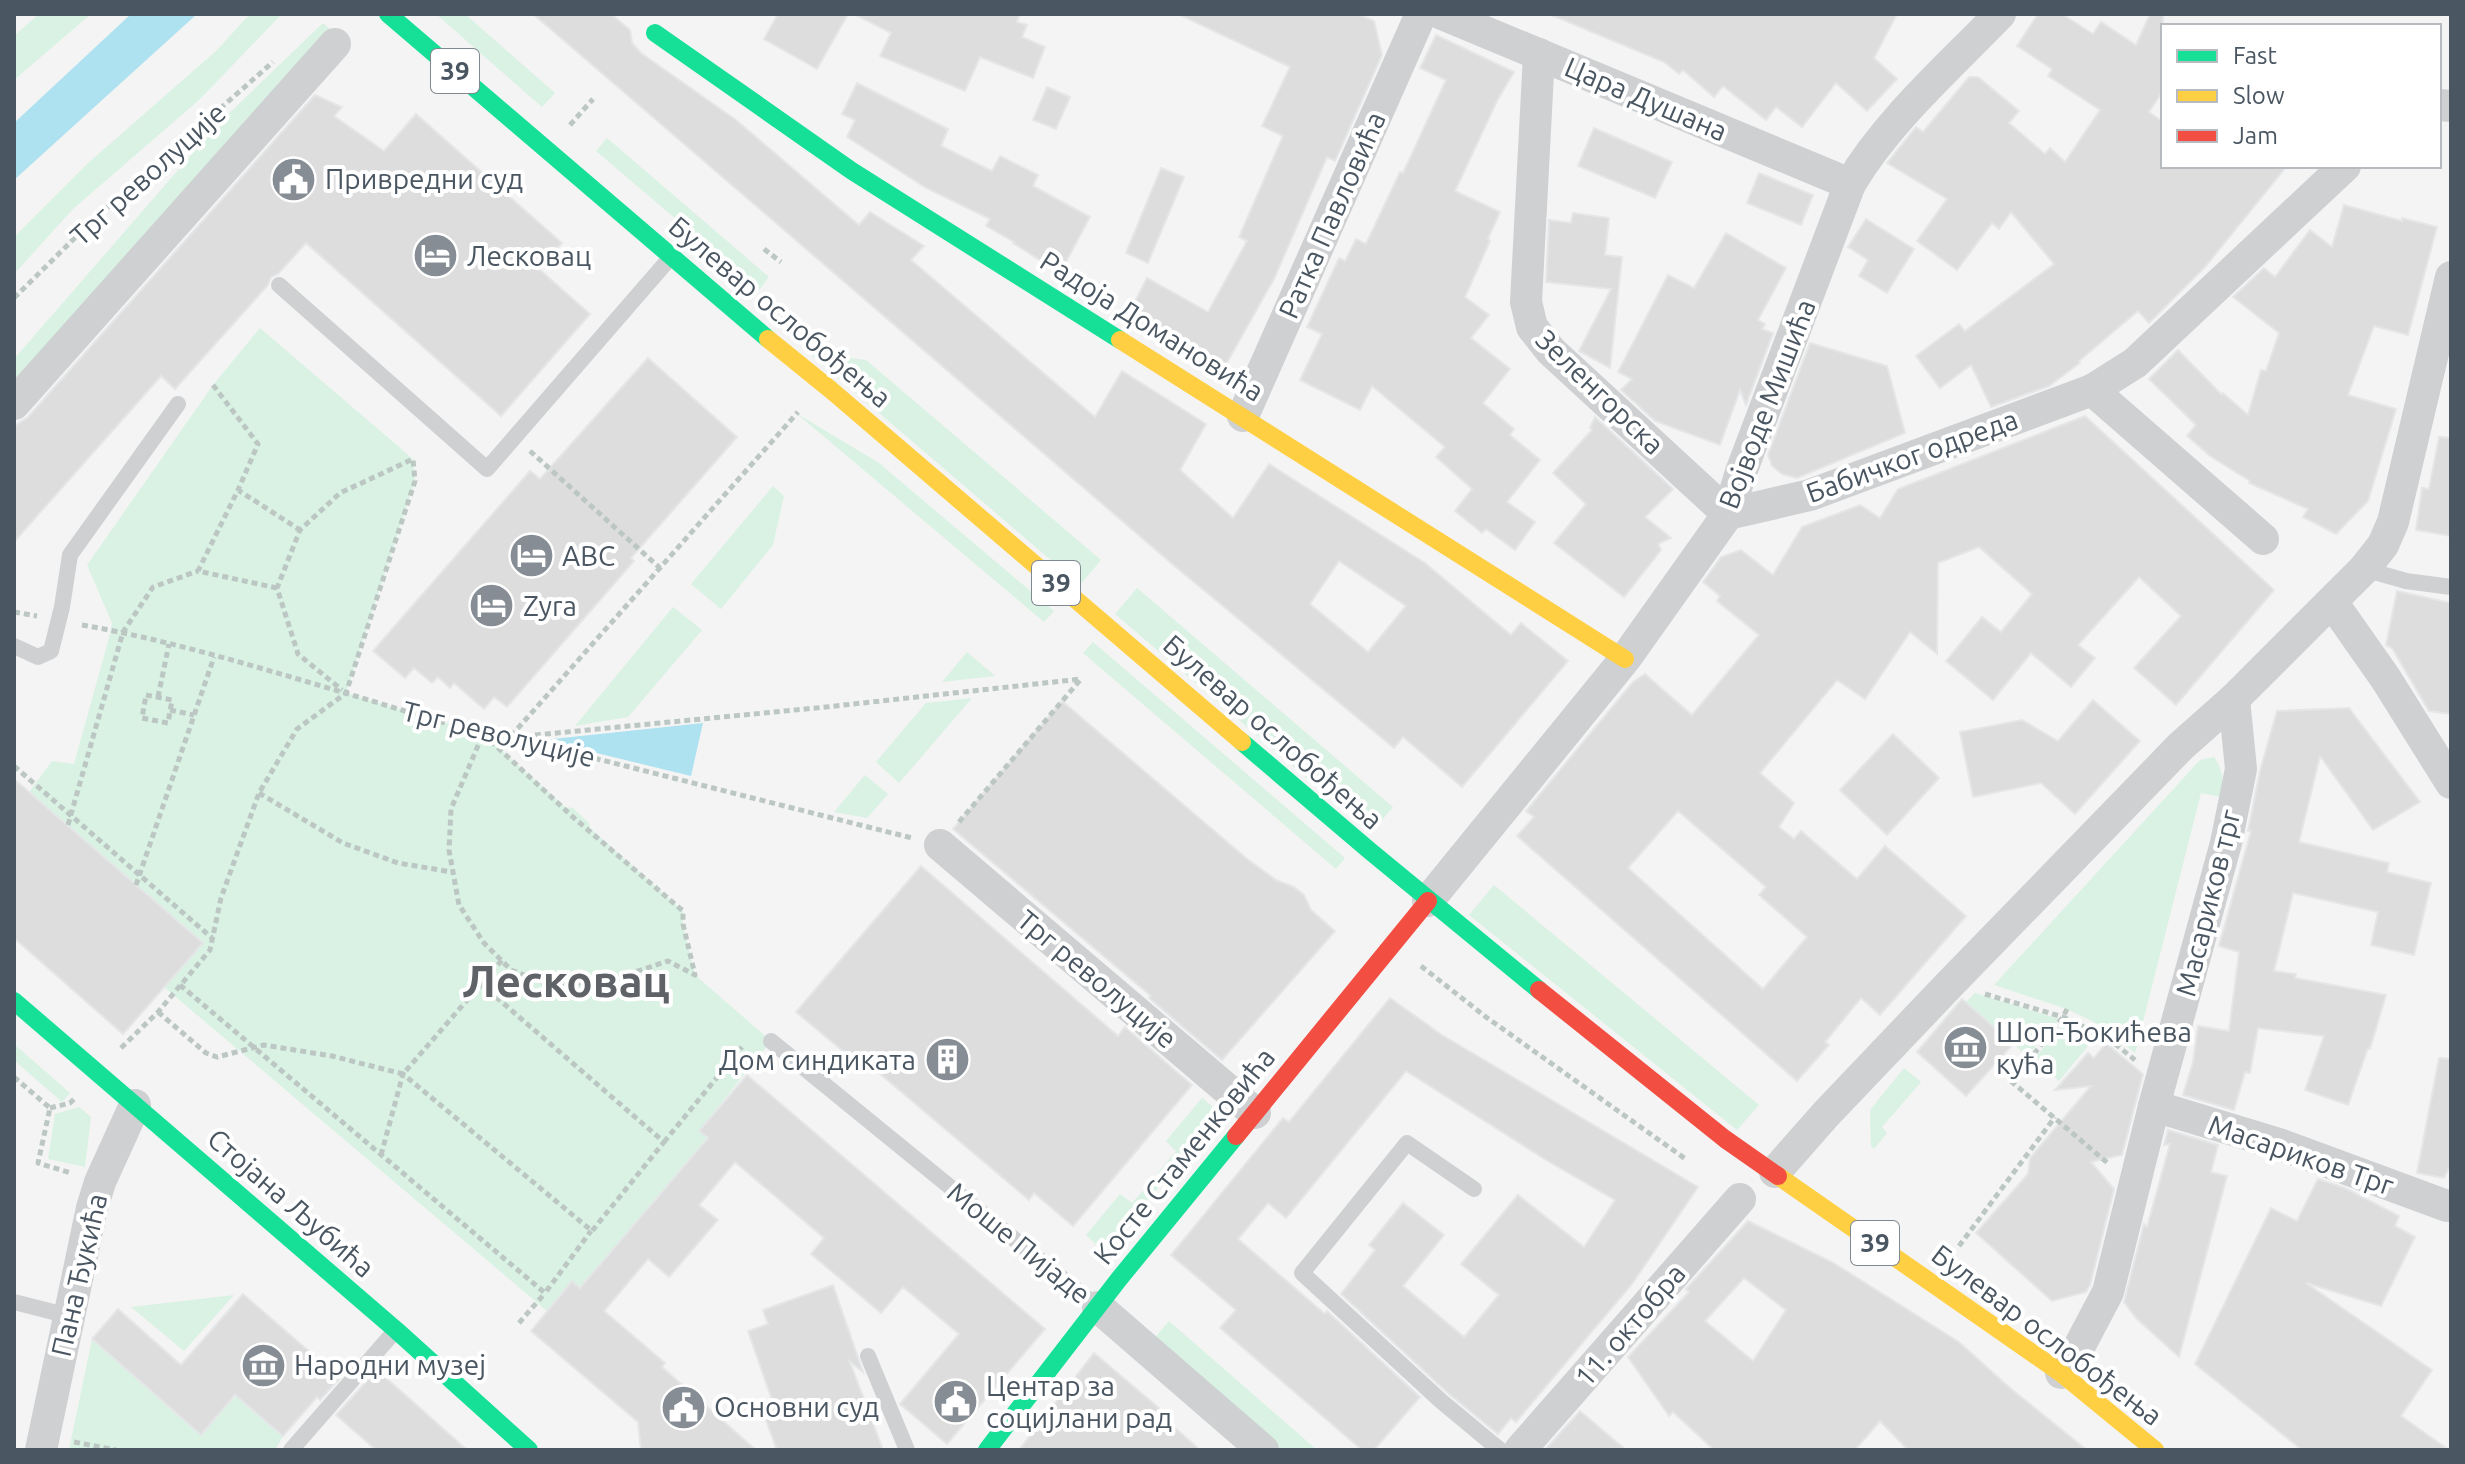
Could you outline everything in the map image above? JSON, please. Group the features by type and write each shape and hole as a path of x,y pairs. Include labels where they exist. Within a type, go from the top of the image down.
{"street":[{"name":"Булевар ослобођења","path":"388,14 1428,901 1725,1139 2061,1373 2155,1450"},
{"name":"Ратка Павловића","path":"1243,416 1421,14"},
{"name":"Цара Душана","path":"1442,14 1850,184"},
{"name":"Војводе Мишића","path":"1428,901 1625,659 1728,514 1850,184 1889,129 2000,14"},
{"name":"Радоја Домановића","path":"655,33 852,171 1625,659"},
{"path":"14,404 335,44"},
{"name":"Зеленгорска","path":"1539,54 1526,302 1532,327 1551,351 1728,514"},
{"name":"Бабичког одреда","path":"1728,514 1810,495 2092,390 2135,363 2343,168"},
{"path":"1775,1172 1955,978 2181,746 2234,699 2332,602 2383,545 2393,522 2451,277"},
{"path":"2092,390 2263,539"},
{"path":"2332,602 2386,679 2451,783"},
{"name":"Масариков трг","path":"2061,1373 2079,1347 2108,1292 2226,843 2241,769 2234,699"},
{"name":"Трг револуције","path":"940,845 1255,1113"},
{"name":"Косте Стаменковића","path":"987,1450 1098,1307 1428,901"},
{"name":"Стојана Љубића","path":"14,1001 396,1330 529,1450"},
{"name":"Масариков Трг","path":"2158,1093 2279,1144 2447,1206"},
{"name":"Пана Ђукића","path":"42,1443 92,1208 100,1182 135,1105"},
{"name":"11. октобра","path":"1520,1450 1740,1199"},
{"name":"Моше Пијаде","path":"1098,1307 1263,1450"}],"lane":[{"path":"279,285 487,469 671,257"},
{"path":"14,646 38,657 51,651 70,555 178,404"},
{"path":"2364,569 2406,581 2451,587"},
{"name":"Моше Пијаде","path":"771,1041 1098,1307"},
{"path":"1474,1189 1407,1143 1302,1273 1441,1401 1500,1450"},
{"path":"14,1302 69,1316"},
{"path":"291,1450 396,1330"},
{"path":"868,1356 907,1450"}],"path":[{"name":"Трг револуције","path":"14,298 90,223 284,53"},
{"path":"564,133 593,99"},
{"path":"764,249 781,262"},
{"path":"198,571 258,444 213,385"},
{"path":"510,737 796,413 831,390"},
{"path":"514,437 660,568"},
{"path":"96,1071 158,1012 210,950 221,898 259,793 297,729 346,693 415,481 413,459 340,493 300,530 277,588 298,654 346,693"},
{"path":"238,490 300,530"},
{"path":"68,825 123,632 153,587 198,571 277,588"},
{"name":"Трг револуције","path":"14,612 123,632 483,734 510,737 940,845"},
{"path":"158,697 169,644"},
{"path":"136,885 214,657"},
{"path":"510,737 1081,679 940,845"},
{"path":"146,695 158,697 172,700 168,723 142,718 146,695"},
{"path":"170,710 194,715"},
{"path":"483,734 574,818 683,911 695,975 668,961 602,983 545,983 511,970 484,943 459,905 449,850 451,809 483,734"},
{"path":"14,766 212,938"},
{"path":"259,793 343,843 398,863 452,872"},
{"path":"381,1155 403,1074 502,960"},
{"path":"1955,978 1972,990 2063,1017 2109,1039 2158,1093"},
{"path":"481,984 664,1142"},
{"path":"180,985 545,1293"},
{"path":"2067,1009 2012,1082 2135,1186"},
{"path":"158,1012 206,1053 217,1057 264,1045 332,1056 403,1074 592,1231"},
{"path":"519,1323 742,1047"},
{"path":"14,1077 50,1110"},
{"path":"50,1110 81,1102"},
{"path":"50,1110 70,1103"},
{"path":"38,1163 50,1110"},
{"path":"1959,1246 2055,1117"},
{"path":"42,1443 116,1450"}],"green space":[{"path":"39,14 91,14 14,80 14,36"},
{"path":"250,14 282,14 199,100 73,209 14,274 14,237 87,164 216,51"},
{"path":"436,14 465,14 555,93 542,107"},
{"path":"323,23 336,34 14,397 14,359 219,123"},
{"path":"607,138 769,277 759,290 596,151"},
{"path":"260,328 413,459 415,481 346,693 483,734 510,737 500,749 565,807 573,808 590,824 590,828 683,911 695,975 771,1041 699,1131 708,1138 580,1288 572,1282 547,1311 164,987 202,943 29,792 52,761 74,764 110,634 112,623 87,565 213,385"},
{"path":"809,353 866,360 1101,560 1080,585"},
{"path":"796,413 879,463 1054,611 1044,622"},
{"path":"773,486 784,496 773,545 721,609 691,584"},
{"path":"1137,588 1393,807 1371,833 1115,614"},
{"path":"673,607 702,630 628,717 575,726"},
{"path":"1093,642 1345,858 1336,869 1083,653"},
{"path":"967,652 995,676 942,682"},
{"path":"972,698 899,783 876,762 926,703"},
{"path":"2214,757 2222,776 2222,791 2220,797 2201,793 2135,1053 2106,1028 2067,1009 1994,985 2200,760"},
{"path":"865,775 888,794 867,818 834,812"},
{"path":"1494,885 1759,1105 1737,1130 1469,915"},
{"path":"1975,993 2059,1019 2027,1056 1966,1002"},
{"path":"2064,1024 2096,1036 2059,1081 2034,1059"},
{"path":"14,1044 70,1093 62,1102 14,1060"},
{"path":"1904,1068 1921,1082 1882,1127 1887,1133 1874,1149 1871,1146 1870,1110"},
{"path":"1202,1098 1220,1113 1165,1179 1158,1173 1176,1151 1166,1141"},
{"path":"79,1107 91,1117 85,1167 48,1159 55,1114"},
{"path":"1151,1182 1158,1188 1104,1252 1086,1235 1120,1194 1132,1203"},
{"path":"234,1295 184,1351 131,1307"},
{"path":"1169,1321 1317,1450 1275,1450 1151,1342"},
{"path":"92,1339 200,1435 236,1396 283,1436 275,1450 69,1450"}],"water":[{"path":"131,14 197,14 14,180 14,123"},
{"path":"703,723 691,776 543,740"}],"building":[{"path":"533,14 611,14 630,30 632,43 641,53 736,120 859,225 870,212 924,246 911,260 1095,417 1122,371 1206,424 1180,470 1233,518 1269,464 1425,563 1511,635 1521,623 1568,661 1462,787 1403,737 1394,748 1171,563","holes":["1339,561 1406,606 1368,652 1310,604"]},
{"path":"778,14 848,14 817,69 764,39"},
{"path":"854,14 1020,14 1017,22 1027,25 1022,37 1045,47 1033,78 980,57 965,91 880,56 891,33"},
{"path":"1178,14 1358,14 1374,21 1382,55 1335,161 1327,157 1274,279 1224,368 1128,315 1147,278 1208,312 1247,241 1239,237 1283,136 1262,126 1290,67"},
{"path":"1549,14 1897,14 1874,58 1897,79 1867,111 1836,83 1802,127 1776,107 1766,120 1723,86 1714,97 1683,70 1679,74 1664,62"},
{"path":"2038,14 2062,14 2093,34 2101,22 2136,45 2150,14 2163,14 2161,94 2149,112 2161,121 2161,168 2285,168 2205,267 2149,323 2138,311 2049,386 1991,407 1971,365 1940,388 1916,356 1959,324 1965,331 2054,264 2011,212 1999,229 1992,223 1957,270 1917,241 1947,199 1887,163 1916,127 1923,132 1969,77 1978,77 2019,111 2009,123 2045,154 2050,148 2065,162 2100,110 2048,76 2052,69 2017,46"},
{"path":"1436,35 1514,72 1455,191 1500,212 1465,297 1489,315 1471,338 1510,369 1483,403 1514,429 1510,435 1540,460 1507,502 1535,522 1515,550 1486,529 1482,533 1455,511 1472,489 1436,457 1445,447 1372,386 1360,410 1300,380 1322,334 1307,327 1339,258 1345,261 1356,239 1366,244 1446,80 1420,68"},
{"path":"857,83 948,129 941,146 992,171 1000,156 1038,175 1033,186 1090,217 1060,273 986,226 990,219 926,188 847,137 855,120 842,114"},
{"path":"1047,87 1070,97 1056,129 1033,120"},
{"path":"315,95 342,107 334,116 384,151 416,114 562,243 539,269 590,314 501,416 306,243 278,274 271,277 268,285 175,389 161,376 14,542 14,426 28,417"},
{"path":"1594,128 1672,162 1655,198 1578,166"},
{"path":"1161,168 1184,177 1148,263 1126,253"},
{"path":"1759,173 1813,195 1801,225 1747,203"},
{"path":"2344,205 2437,227 2408,335 2374,326 2348,395 2396,409 2368,501 2336,534 2303,517 2308,509 2249,483 2210,456 2187,436 2196,425 2149,379 2178,350 2222,395 2248,415 2261,370 2266,371 2279,333 2233,297 2264,268 2275,277 2310,230 2332,247"},
{"path":"1573,213 1609,218 1605,255 1622,257 1610,368 1579,351 1611,289 1546,282 1549,220 1571,223"},
{"path":"1866,219 1914,249 1887,293 1859,276 1868,260 1848,247"},
{"path":"1726,233 1786,268 1758,320 1765,324 1762,329 1773,333 1746,405 1740,390 1720,445 1655,421 1621,390 1632,379 1618,372 1668,275 1694,288"},
{"path":"1810,343 1887,366 1905,433 1797,478 1782,474 1772,466 1768,455"},
{"path":"648,358 737,437 507,707 494,697 484,709 454,683 450,688 438,677 432,683 414,668 405,678 373,651 530,471 540,479"},
{"path":"2085,416 2274,590 2176,705 2134,668 2181,616 2139,577 2078,645 2095,658 2071,687 2031,653 1993,700 1946,661 1982,617 2001,632 2032,594 1979,547 1938,563 1937,654 1910,632 1865,699 1837,680 1760,773 1794,803 1779,827 1794,839 1801,831 1857,879 1885,846 1966,916 1880,1015 1861,998 1825,1042 1829,1045 1797,1081 1517,836 1534,817 1526,811 1633,682 1645,674 1692,715 1759,635 1717,601 1720,596 1703,582 1721,557 1741,550 1773,575 1802,527 1860,505 1880,518 1898,489","holes":["1678,811 1766,887 1759,895 1807,937 1763,989 1628,868"]},
{"path":"1595,417 1673,489 1645,517 1671,538 1658,544 1661,550 1624,597 1554,543 1586,504 1553,473 1592,430"},
{"path":"2439,437 2451,438 2451,536 2416,530 2422,488 2429,489"},
{"path":"2397,591 2451,603 2451,714 2429,711 2392,648 2386,645"},
{"path":"2093,700 2140,741 2075,814 2041,783 1973,797 1960,732 2022,720 2058,741"},
{"path":"1062,701 1246,858 1276,880 1304,895 1311,910 1335,931 1222,1060 953,829"},
{"path":"2349,708 2420,802 2373,830 2320,756 2299,842 2389,863 2387,872 2431,883 2414,955 2371,945 2378,912 2293,893 2274,971 2296,974 2295,978 2386,995 2370,1049 2348,1105 2305,1090 2324,1036 2258,1028 2250,1073 2245,1072 2234,1110 2183,1095 2193,1062 2198,1026 2229,1031 2239,952 2219,946 2251,831 2248,831 2260,771 2277,711"},
{"path":"1893,734 1939,778 1887,835 1840,790"},
{"path":"14,779 203,943 123,1034 14,938"},
{"name":"Дом синдиката","path":"921,866 1118,1036 1125,1027 1192,1085 1073,1226 1034,1193 1029,1200 860,1057 856,1062 796,1012"},
{"path":"1390,998 1442,1035 1698,1187 1632,1284 1516,1422 1511,1418 1498,1434 1448,1393 1341,1294 1375,1250 1369,1245 1403,1203 1444,1235 1403,1286 1464,1337 1499,1295 1461,1264 1518,1195 1584,1247 1615,1200 1406,1071 1286,1218 1268,1203 1238,1239 1325,1314 1327,1311 1420,1397 1374,1450 1362,1450 1220,1328 1236,1310 1171,1255 1283,1118 1289,1122"},
{"name":"Шоп-Ђокићева кућа","path":"1962,999 2013,1044 1966,1096 1917,1052"},
{"path":"2106,1043 2143,1074 2122,1155 2091,1162 2114,1189 2090,1285 2086,1292 2052,1301 1976,1233 2028,1174 2030,1158 2091,1086 2055,1090 2088,1053 2094,1058"},
{"path":"2439,1058 2451,1059 2451,1164 2444,1178 2417,1173"},
{"path":"747,1075 1045,1329 947,1444 900,1404 959,1334 903,1287 881,1313 811,1254 824,1238 735,1162 699,1205 718,1220 669,1277 648,1259 604,1311 665,1363 662,1367 756,1450 641,1450 638,1422 531,1331 572,1281 580,1288 708,1138 699,1131"},
{"path":"2168,1130 2218,1145 2211,1172 2227,1176 2179,1357 2137,1319 2124,1302 2144,1224 2147,1227 2170,1144 2164,1145"},
{"path":"2318,1179 2345,1188 2399,1216 2395,1226 2415,1237 2381,1306 2306,1283 2432,1370 2401,1416 2449,1450 2302,1450 2195,1364 2271,1208 2297,1221"},
{"path":"1748,1221 1832,1262 1959,1342 2087,1450 1908,1450 1880,1421 1855,1450 1714,1450 1673,1412 1669,1416 1628,1357 1689,1292 1686,1289","holes":["1744,1278 1786,1310 1753,1361 1705,1321"]},
{"path":"833,1285 863,1372 850,1362 883,1450 777,1450 760,1404 772,1400 748,1331 768,1324 763,1310"},
{"path":"243,1294 340,1378 320,1400 317,1397 283,1436 235,1395 201,1435 92,1339 118,1309 181,1365"},
{"path":"1094,1353 1159,1408 1156,1411 1200,1450 1019,1450"},
{"path":"377,1370 467,1450 376,1450 336,1415"},
{"path":"1580,1411 1626,1450 1545,1450"}],"traffic: fast":[{"path":"388,14 768,339"},
{"path":"655,33 852,171 1120,340"},
{"path":"1242,742 1539,990"},
{"path":"14,1001 396,1330 529,1450"},
{"path":"987,1450 1119,1279 1236,1136"}],"traffic: slow":[{"path":"768,339 1242,742"},
{"path":"1120,340 1625,659"},
{"path":"1778,1176 2061,1373 2155,1450"}],"traffic: jam":[{"path":"1236,1136 1428,901"},
{"path":"1539,990 1725,1139 1778,1176"}],"place":[{"name":"Привредни суд","path":"294,179"},
{"name":"Лесковац","path":"436,256"},
{"name":"ABC","path":"531,556"},
{"name":"Zyra","path":"492,606"},
{"name":"Шоп-Ђокићева кућа","path":"1965,1048"},
{"name":"Дом синдиката","path":"947,1060"},
{"name":"Народни музеј","path":"263,1365"},
{"name":"Центар за социјлани рад","path":"955,1402"},
{"name":"Основни суд","path":"683,1407"}],"district":[{"name":"Лесковац","path":"566,982"}]}
